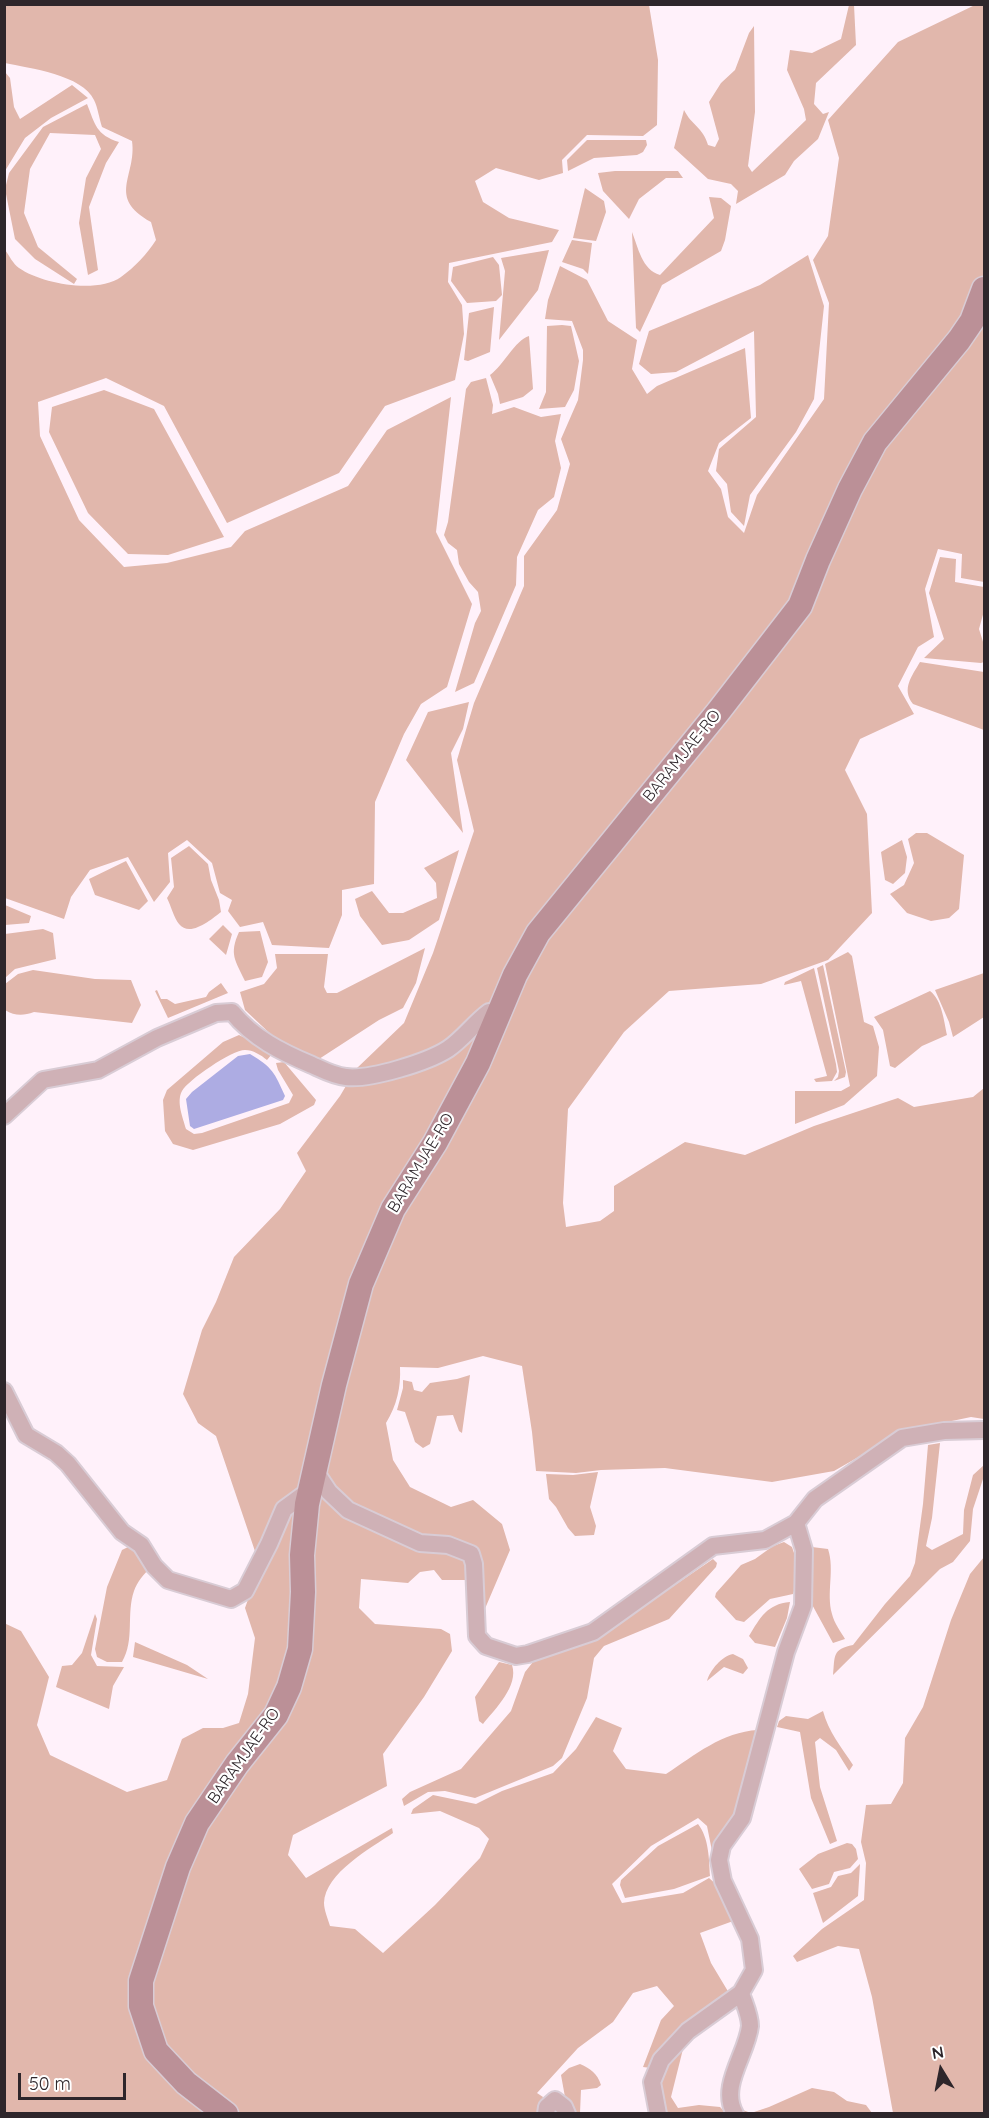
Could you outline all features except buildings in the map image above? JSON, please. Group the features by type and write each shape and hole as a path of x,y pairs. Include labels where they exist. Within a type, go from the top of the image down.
{"street":[{"name":"BARAMJAE-RO","path":"226,2114 186,2083 156,2051 141,2006 141,1981 178,1867 197,1823 237,1764 276,1715 290,1687 300,1649 302,1555 313,1480 334,1385 361,1284 393,1209 435,1143 478,1063 515,975 538,933 718,712 800,606 850,489 875,442 959,340 972,321 984,289"},
{"path":"4,1116 43,1080 99,1070 157,1038 216,1013 232,1012 272,1047 332,1074 348,1078 370,1075 425,1061 449,1048 489,1012 498,1015"},
{"path":"4,1391 26,1435 56,1453 68,1464 122,1532 141,1545 154,1566 168,1580 231,1599 246,1591 284,1509 313,1480 348,1510 420,1543 448,1545 471,1554 474,1564 477,1636 486,1647 516,1656 593,1632 713,1546 765,1540 796,1523 815,1499 902,1438 944,1431 984,1430"},
{"path":"658,2114 652,2082 661,2060 688,2031 741,1993 754,1970 750,1939 723,1881 719,1860 722,1846 742,1818 786,1652 802,1606 804,1550 796,1523"},
{"path":"735,2114 730,2105 732,2083 750,2025 741,1993"},
{"path":"546,2114 547,2107 555,2100 564,2107 567,2114"}],"shaded area":[{"path":"5,4 649,5 658,60 657,125 643,136 587,135 562,160 563,173 539,180 496,168 475,181 483,202 509,218 559,230 552,242 449,263 448,282 462,305 464,334 455,380 385,406 339,473 227,523 164,406 106,378 38,402 40,436 79,520 124,567 167,563 231,547 245,531 348,486 387,430 451,397 436,532 472,604 447,687 421,704 404,734 375,802 374,884 342,890 342,915 329,948 272,945 263,922 240,927 228,911 232,900 220,893 212,863 187,840 168,853 170,882 154,902 128,857 90,870 71,897 64,919 5,898 5,250 19,268 29,274 41,279 84,286 111,282 121,277 140,260 156,240 151,222 137,213 127,195 132,141 102,127 94,100 79,84 41,70 5,63"},
{"path":"849,5 854,5 856,45 816,83 814,104 823,114 829,112 818,139 794,161 785,175 736,204 738,191 731,184 708,179 674,148 684,110 703,134 708,145 715,147 719,139 709,102 721,83 735,70 749,33 754,26 755,112 748,166 752,172 806,120 804,109 787,70 790,50 812,53 841,39"},
{"path":"975,5 984,5 984,582 961,578 962,554 938,549 925,589 934,637 918,647 898,686 914,714 860,739 845,770 867,814 872,913 828,960 761,984 669,991 624,1032 568,1109 563,1203 566,1227 600,1221 614,1211 614,1186 685,1142 745,1155 814,1126 898,1098 914,1107 973,1097 984,1088 984,1419 971,1417 904,1431 834,1471 772,1482 665,1468 576,1473 536,1471 522,1366 483,1356 438,1368 400,1367 398,1396 386,1423 393,1460 410,1487 451,1507 473,1500 502,1524 510,1550 484,1611 479,1580 442,1580 434,1570 420,1572 408,1583 361,1579 359,1608 375,1624 441,1629 450,1634 452,1651 424,1697 383,1754 387,1786 293,1835 288,1855 306,1878 392,1828 393,1833 340,1872 326,1892 324,1903 330,1926 355,1929 383,1953 435,1905 480,1858 489,1839 479,1828 440,1811 411,1814 413,1809 433,1795 476,1804 502,1791 553,1773 576,1749 596,1717 622,1728 613,1751 626,1769 666,1774 698,1752 721,1740 758,1730 735,1812 713,1856 707,1826 698,1818 651,1846 612,1884 622,1903 683,1893 709,1878 719,1887 736,1920 700,1933 711,1963 729,1993 651,2068 643,2067 661,2020 674,2006 657,1986 633,1993 613,2022 578,2048 537,2093 543,2097 537,2113 5,2113 4,1623 21,1631 49,1677 37,1725 50,1755 127,1792 167,1780 182,1739 203,1728 223,1728 239,1723 248,1694 255,1638 245,1608 260,1566 216,1436 198,1423 183,1394 202,1330 234,1257 280,1209 306,1171 297,1153 340,1096 356,1069 404,1023 433,953 474,831 457,760 474,703 524,586 524,556 557,510 570,464 561,439 578,400 583,350 572,321 545,319 548,300 560,266 587,280 608,321 637,340 632,369 647,394 657,386 745,348 751,418 719,443 708,471 721,489 728,517 744,533 757,495 824,399 829,303 813,260 828,236 839,158 828,120 898,42"},
{"path":"5,72 10,78 14,107 20,119 72,85 88,98 51,118 25,138 5,171"},
{"path":"87,104 97,128 105,136 119,142 106,163 89,207 98,270 88,275 79,223 86,178 101,149 95,135 50,133 30,169 24,213 38,247 77,279 74,284 35,259 15,239 5,189 9,173 43,127"},
{"path":"587,140 646,140 647,145 643,152 637,155 594,158 568,171 567,160"},
{"path":"678,171 683,178 666,178 639,199 629,219 603,191 598,173"},
{"path":"585,188 604,201 606,212 596,241 573,238"},
{"path":"709,197 721,198 731,206 721,251 662,285 640,332 636,328 632,232 645,263 660,275 714,218"},
{"path":"572,240 592,243 588,274 583,269 562,262"},
{"path":"549,250 538,290 499,340 505,271 501,258"},
{"path":"808,255 824,306 814,399 796,432 750,495 744,526 731,512 727,484 716,471 719,449 756,417 754,331 676,372 651,374 639,364 649,331 760,285"},
{"path":"493,257 499,265 502,295 496,301 467,303 451,281 453,267"},
{"path":"494,307 490,352 468,361 464,360 469,313"},
{"path":"547,326 571,326 579,361 574,390 565,407 539,409 546,392"},
{"path":"529,336 533,389 523,397 500,404 490,375 519,342"},
{"path":"486,378 493,405 492,414 514,407 541,417 561,414 555,441 561,468 554,497 538,510 517,557 516,585 474,683 455,692 475,623 481,611 478,592 469,582 459,564 457,550 448,543 444,535 448,522 466,389 471,382"},
{"path":"104,390 154,409 224,537 168,555 128,554 88,513 49,432 52,407"},
{"path":"940,557 956,559 955,582 984,587 984,611 979,629 984,645 984,662 924,658 944,639 929,593"},
{"path":"920,662 984,672 984,730 913,704 908,688 911,677"},
{"path":"469,702 463,729 451,753 463,833 406,760 428,712"},
{"path":"916,833 927,833 964,855 959,909 949,918 931,921 907,913 890,894 904,885 914,863 908,839"},
{"path":"902,840 907,857 905,873 893,884 885,880 881,852"},
{"path":"189,846 208,864 221,912 201,926 189,929 179,924 167,898 174,887 171,858"},
{"path":"459,850 439,920 409,940 382,945 360,916 355,899 372,891 389,913 403,913 437,898 436,883 424,868"},
{"path":"126,861 148,901 139,910 95,895 89,879"},
{"path":"5,905 31,916 29,923 5,925"},
{"path":"223,925 232,934 226,955 209,939"},
{"path":"43,929 53,933 56,959 15,969 5,978 5,934"},
{"path":"260,931 268,962 262,977 245,981 234,957 234,946 239,932"},
{"path":"425,948 416,983 403,1008 379,1020 319,1059 279,1042 245,1010 240,992 264,984 277,968 275,954 328,954 324,987 327,993 337,993"},
{"path":"848,952 852,956 864,1022 873,1026 879,1047 877,1076 844,1105 795,1124 795,1091 841,1091 850,1086 825,964"},
{"path":"823,965 846,1072 845,1077 834,1081 839,1071 817,968"},
{"path":"814,968 836,1064 837,1072 832,1081 816,1082 814,1079 827,1076 801,981 784,985 785,982"},
{"path":"33,970 95,979 131,980 141,1005 132,1023 34,1012 19,1015 5,1010 5,984 18,974"},
{"path":"984,973 984,1017 953,1037 935,990"},
{"path":"221,983 228,993 168,1018 155,991 157,990 161,999 167,999 175,1004 206,997"},
{"path":"930,991 940,1005 947,1035 922,1046 895,1068 890,1066 883,1030 874,1017"},
{"path":"239,1035 268,1049 272,1054 267,1060 251,1051 239,1051 211,1066 186,1086 180,1095 180,1100 186,1129 194,1134 202,1133 289,1103 293,1095 276,1063 284,1062 316,1100 314,1105 280,1124 193,1150 173,1144 165,1131 163,1100 167,1090 223,1042"},
{"path":"470,1375 462,1433 453,1415 437,1416 430,1444 423,1448 415,1442 405,1412 397,1410 403,1380 412,1382 414,1390 422,1392 430,1383"},
{"path":"940,1443 932,1518 926,1546 932,1550 963,1534 964,1510 973,1475 984,1465 984,1476 973,1509 970,1541 953,1562 940,1569 833,1675 838,1651 853,1645 910,1576 915,1563 928,1445"},
{"path":"598,1472 590,1507 596,1526 594,1535 575,1536 549,1499 546,1474 573,1475"},
{"path":"784,1542 792,1547 794,1553 793,1594 770,1599 744,1622 736,1620 715,1597 716,1593 741,1565"},
{"path":"130,1546 151,1567 141,1578 134,1591 126,1654 122,1662 107,1662 97,1657 95,1649 107,1587 122,1550"},
{"path":"812,1547 828,1549 830,1557 830,1606 834,1621 845,1639 833,1643 809,1599"},
{"path":"984,1557 984,2113 893,2113 872,1997 859,1949 838,1946 797,1962 793,1956 822,1929 864,1900 866,1863 861,1842 866,1805 891,1804 903,1783 905,1738 923,1707 951,1620 970,1574"},
{"path":"713,1559 717,1563 716,1567 669,1619 604,1646 594,1658 587,1698 562,1758 553,1766 475,1798 445,1791 428,1792 404,1806 402,1799 410,1792 461,1769 511,1711 525,1672 537,1657 561,1652 596,1639"},
{"path":"790,1602 787,1618 775,1647 755,1643 749,1636 765,1613 775,1606"},
{"path":"95,1614 97,1619 91,1655 97,1666 124,1667 113,1686 109,1709 56,1687 62,1666 72,1665 82,1653"},
{"path":"135,1642 187,1665 208,1679 133,1657"},
{"path":"733,1654 743,1659 748,1668 743,1674 724,1667 707,1681 717,1664"},
{"path":"499,1662 512,1665 512,1681 505,1697 483,1724 479,1721 475,1697"},
{"path":"823,1711 832,1732 853,1765 849,1771 836,1750 820,1738 815,1742 820,1787 837,1841 830,1844 811,1798 800,1732 777,1727 779,1721 786,1716 808,1719"},
{"path":"698,1824 706,1842 710,1876 674,1889 625,1898 620,1885 621,1880 658,1846"},
{"path":"847,1843 852,1844 856,1849 858,1859 850,1868 834,1872 829,1884 812,1889 799,1869 818,1854"},
{"path":"860,1864 858,1896 823,1923 813,1893 831,1887 838,1876 851,1873"},
{"path":"682,2043 683,2049 671,2097 678,2108 699,2105 720,2107 726,2113 661,2113 659,2075"},
{"path":"580,2064 598,2077 601,2085 597,2088 581,2090 580,2113 571,2113 561,2075 569,2068"},
{"path":"812,2088 834,2092 847,2101 866,2105 872,2113 743,2114 740,2109 751,2113"}],"water":[{"path":"250,1054 272,1071 285,1096 283,1100 194,1129 190,1126 186,1099 238,1056"}]}
